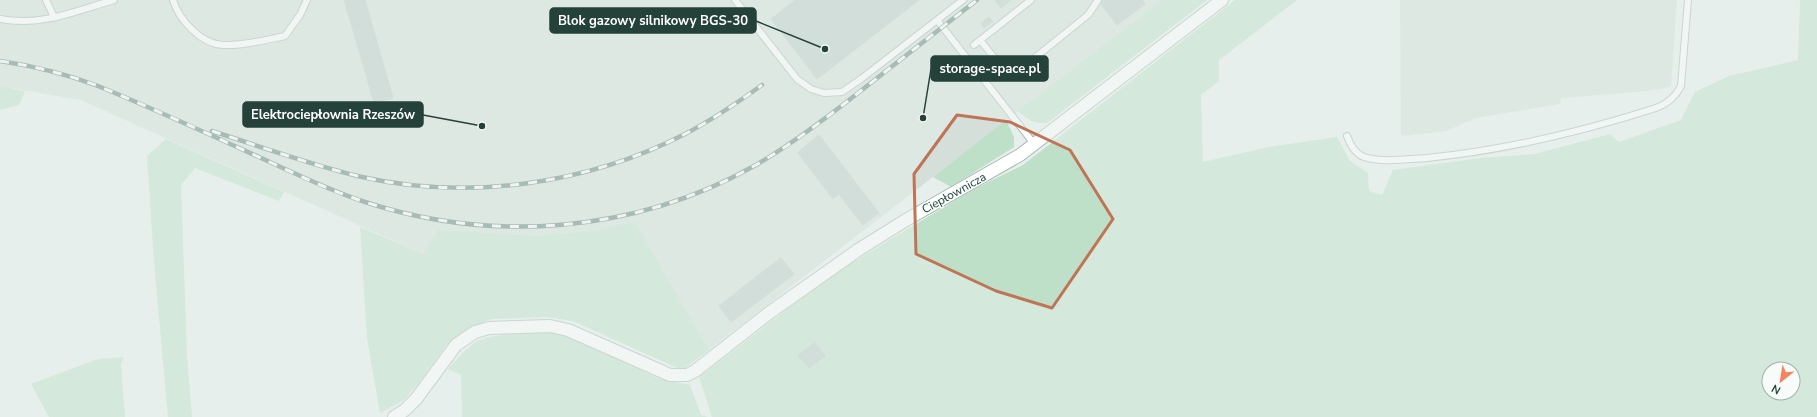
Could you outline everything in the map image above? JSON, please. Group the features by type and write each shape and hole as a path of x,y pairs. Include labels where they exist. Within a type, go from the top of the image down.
{"street":[{"name":"Ciepłownicza","path":"394,417 405,410 416,399 456,345 475,332 488,328 550,326 568,330 670,375 679,376 696,371 768,313 858,250 906,220 1005,165 1034,145 1222,0"}],"lane":[{"path":"46,0 54,17"},
{"path":"0,19 31,22 114,0"},
{"path":"173,0 180,18 193,31 210,42 223,45 261,41 285,36 300,15 307,0"},
{"path":"735,0 797,79 811,89 824,93 842,92 963,0"},
{"path":"974,45 1032,0"},
{"path":"980,40 1002,65 1014,68 1020,67 1032,60 1088,15 1098,0"},
{"path":"1347,136 1355,150 1364,157 1411,159 1500,149 1546,140 1656,108 1673,98 1681,86 1688,0"},
{"path":"937,20 1034,145"}],"highlighted area":[{"path":"957,115 1010,122 1070,150 1113,219 1052,308 996,291 916,254 914,174"}],"shaded area":[{"path":"0,0 1162,0 709,350 635,223 596,230 537,236 438,230 423,254 81,100 0,86"},
{"path":"1400,0 1677,0 1671,87 1647,91 1561,98 1560,104 1476,118 1446,131 1401,136"}],"green space":[{"path":"1162,0 1207,0 1047,123 1031,120 1018,111"},
{"path":"1235,0 1297,0 1219,60 1219,81 1201,95 1203,162 1269,147 1337,137 1350,161 1368,173 1369,191 1382,195 1393,170 1480,158 1535,154 1610,134 1619,142 1681,120 1695,92 1729,76 1798,60 1800,0 1817,0 1817,417 712,417 699,377 830,276 974,189 1023,165"},
{"path":"0,86 25,91 19,105 0,110"},
{"path":"1006,120 1014,137 1014,147 951,187 933,177"},
{"path":"166,139 284,192 279,201 195,168 181,185 187,356 192,417 168,417 154,262 147,156"},
{"path":"635,222 709,350 682,370 573,321 546,317 491,319 471,327 448,343 404,400 380,413 367,339 360,227 423,254 438,230 537,236 596,230"},
{"path":"555,332 610,355 657,378 690,385 701,415 708,417 462,417 461,375 448,369 468,348 480,340 489,337 517,333"},
{"path":"124,357 121,364 125,417 49,417 31,384 98,359"}],"building":[{"path":"344,0 365,0 377,42 358,47"},
{"path":"795,0 919,0 817,79 771,19"},
{"path":"995,0 1011,0 1001,8"},
{"path":"1104,0 1142,0 1145,4 1117,25 1100,3"},
{"path":"989,17 993,21 984,28 981,23"},
{"path":"377,42 393,98 374,103 358,47"},
{"path":"819,135 879,213 863,225 803,148"},
{"path":"803,148 839,194 833,199 798,153"},
{"path":"781,258 794,274 777,287 765,270"},
{"path":"765,270 777,287 731,322 719,306"},
{"path":"815,343 825,356 809,368 798,355"}],"railway":[{"path":"0,61 50,71 98,86 142,104 317,184 362,201 411,215 461,223 511,226 562,225 612,218 661,206 708,189 754,166 794,141 846,103 977,0"},
{"path":"212,131 305,161 362,177 403,184 444,187 486,187 527,183 568,176 609,165 648,151 705,123 762,85"}],"place":[{"name":"Blok gazowy silnikowy BGS-30","path":"825,49"},
{"name":"storage-space.pl","path":"923,118"},
{"name":"Elektrociepłownia Rzeszów","path":"482,126"}]}
